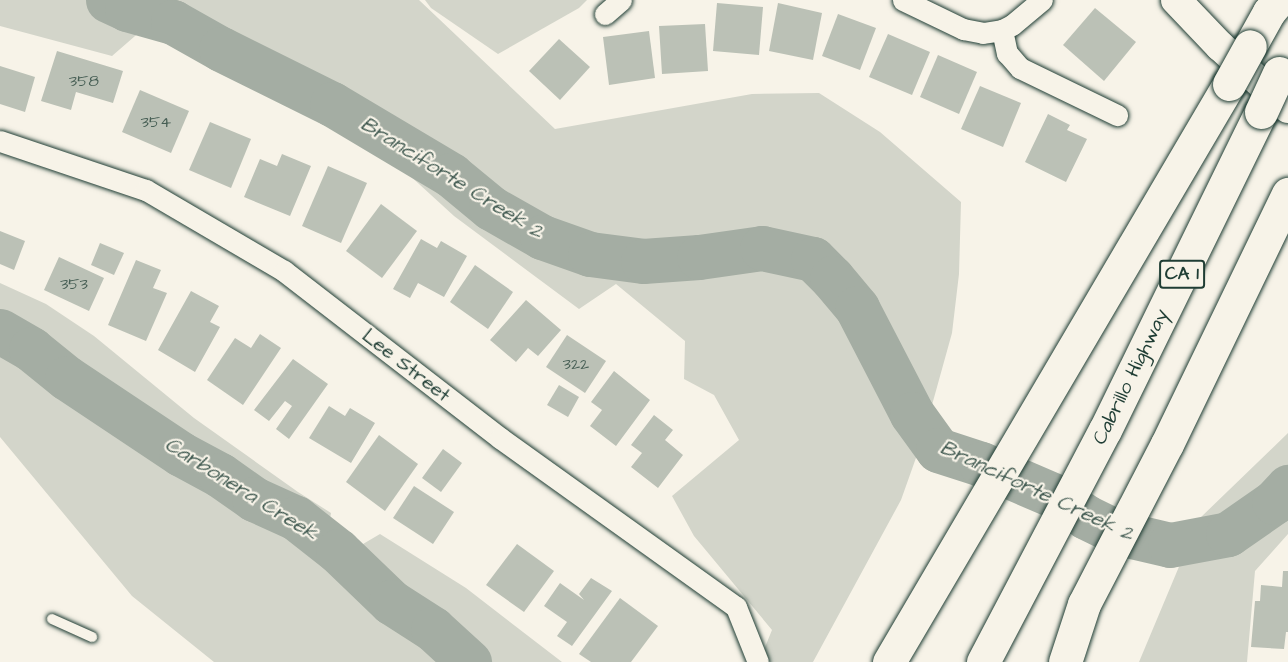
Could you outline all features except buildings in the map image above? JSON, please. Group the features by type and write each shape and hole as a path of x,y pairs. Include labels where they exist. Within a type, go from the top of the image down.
{"highway":[{"path":"889,662 1229,84 1269,12 1279,0"},
{"name":"Cabrillo Highway","path":"983,662 1031,576 1105,430 1275,110 1284,64"},
{"path":"1042,662 1084,604 1167,444 1288,194"},
{"path":"1065,662 1084,604"}],"street":[{"path":"604,14 621,0"},
{"path":"910,1 972,32 1002,30 1023,17 1042,0"},
{"path":"1176,0 1275,110"},
{"path":"1002,30 1007,53 1020,68 1117,115"},
{"name":"Lee Street","path":"0,141 146,190 284,271 500,438 736,607 759,662"}],"lane":[{"path":"52,619 92,636"}],"shaded area":[{"path":"0,0 419,0 555,129 752,94 819,93 880,132 961,202 959,274 952,333 922,441 901,500 813,662 759,662 772,630 694,536 672,496 739,440 714,395 684,379 685,341 616,284 579,309 454,216 384,152 277,83 150,23 112,56 0,26"},
{"path":"425,0 587,0 579,8 498,54 431,8"},
{"path":"0,283 46,304 94,336 194,418 331,513 328,531 346,554 380,534 466,588 562,662 214,662 132,596 0,437"},
{"path":"1288,433 1288,534 1255,571 1247,662 1139,662 1199,519"}],"waterway":[{"name":"Branciforte Creek 2","path":"108,0 127,9 173,22 221,49 332,104 451,175 491,208 542,237 590,254 643,261 699,257 762,248 813,259 857,308 912,414 938,450 981,464 1055,496 1086,517 1119,533 1170,545 1228,534 1274,502 1288,487"},
{"name":"Carbonera Creek","path":"0,331 31,349 67,378 181,454 220,475 254,499 296,518 338,551 391,602 433,629 469,662"}]}
